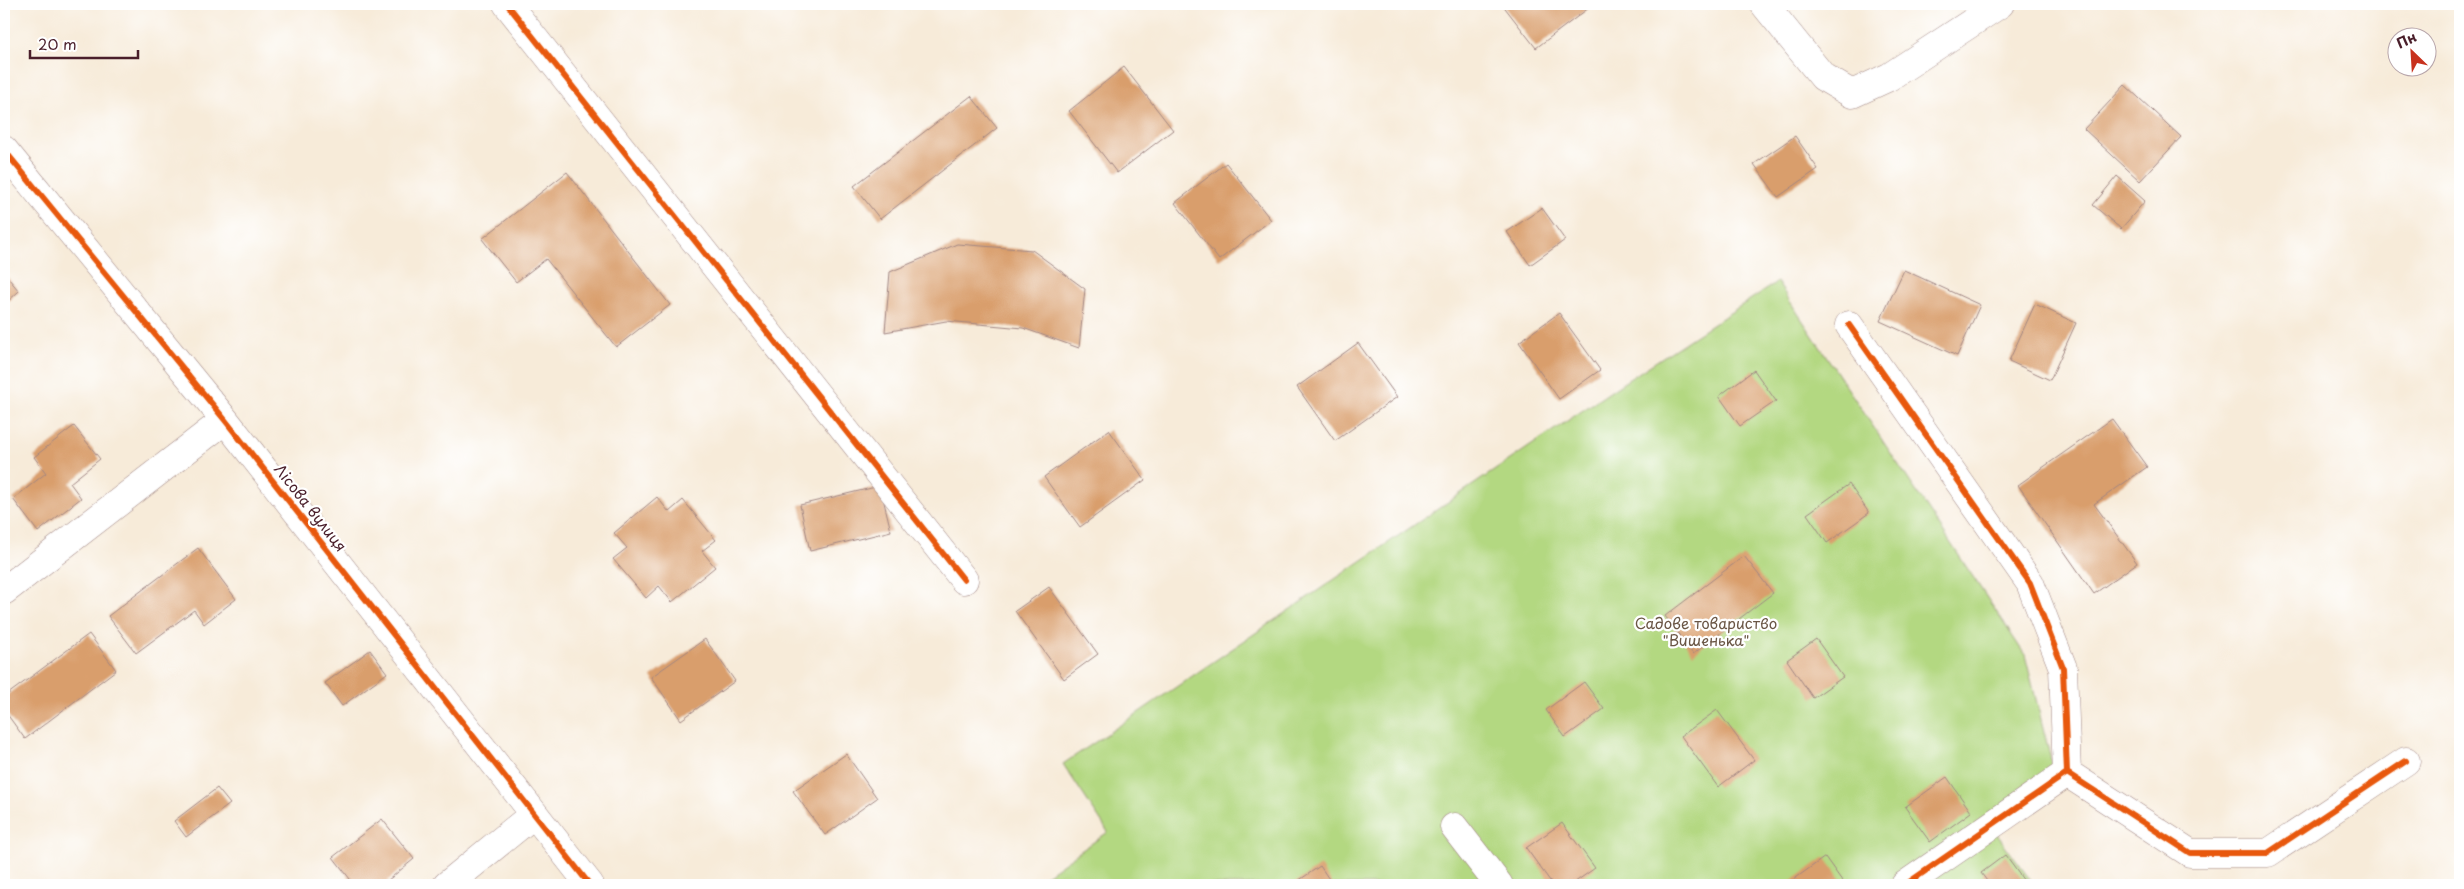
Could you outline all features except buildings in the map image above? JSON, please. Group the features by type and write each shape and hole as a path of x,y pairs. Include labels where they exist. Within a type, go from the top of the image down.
{"street":[{"path":"507,4 964,580"},
{"path":"1764,4 1823,77 1852,94 1889,77 2000,4"},
{"name":"Лісова вулиця","path":"4,150 225,420 590,885"},
{"path":"1849,325 2030,583 2064,668 2067,773"},
{"path":"4,591 225,420"},
{"path":"2067,773 2190,853 2268,853 2406,761"},
{"path":"1905,885 2067,773"},
{"path":"447,885 534,814"},
{"path":"1454,827 1499,885"}],"green space":[{"name":"Садове товариство \"Вишенька\"","path":"1777,282 2025,655 2056,780 1991,826 2034,885 1032,885 1108,832 1063,764 1620,385"}],"cycle path":[{"path":"507,4 964,580"},
{"path":"4,150 225,420 590,885"},
{"path":"1849,325 2030,583 2063,668 2067,773"},
{"path":"1905,885 2067,773 2190,853 2268,853 2406,761"}]}
